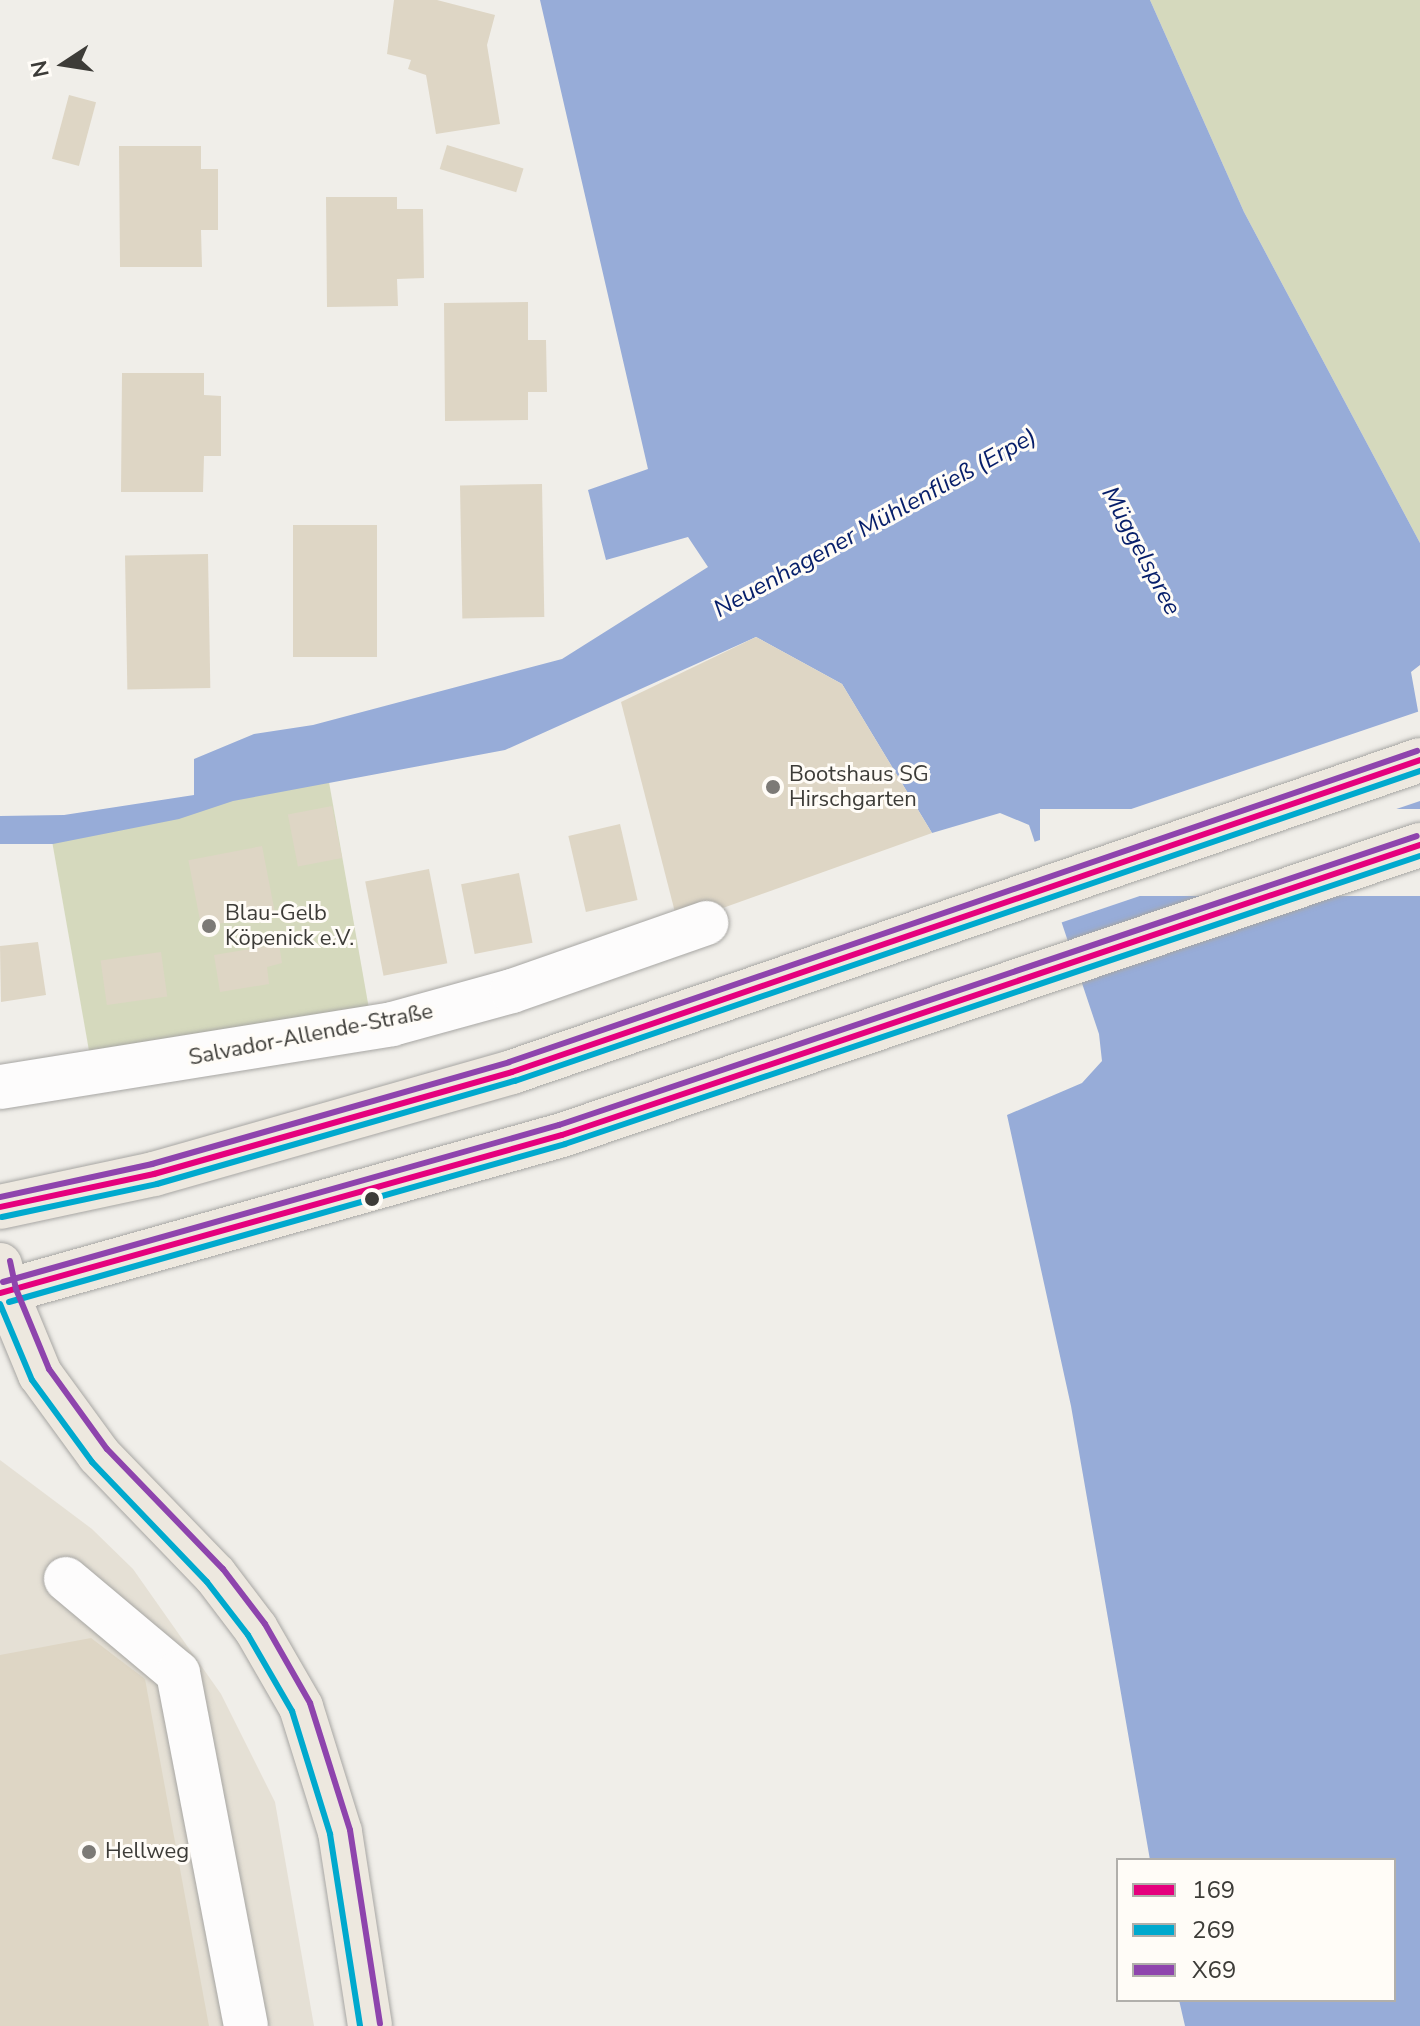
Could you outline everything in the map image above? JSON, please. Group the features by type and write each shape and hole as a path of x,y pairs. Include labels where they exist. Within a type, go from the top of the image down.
{"main road":[{"path":"0,1207 154,1174 512,1072 1420,760"},
{"path":"370,2026 340,1832 301,1707 256,1629 215,1575 99,1455 63,1407 40,1374 2,1283 562,1135 898,1025 1420,845"}],"street":[{"name":"Salvador-Allende-Straße","path":"0,1087 392,1024 512,991 706,923"},
{"path":"66,1579 178,1673 246,2026"}],"shaded area":[{"path":"0,1460 92,1529 133,1569 221,1694 275,1802 314,2026 0,2026"}],"green space":[{"path":"1150,0 1420,0 1420,543 1244,212"},
{"name":"Blau-Gelb Köpenick e.V.","path":"329,782 369,1008 90,1057 50,831"}],"water":[{"path":"540,0 1150,0 1244,212 1420,543 1420,665 1411,672 1420,722 1391,733 1420,786 1420,2026 1185,2026 1179,2002 1396,2002 1396,1858 1150,1858 1071,1406 1007,1115 1082,1083 1102,1061 1099,1034 1029,825 1000,813 932,833 842,684 756,637 505,750 233,801 179,819 53,844 0,844 0,816 64,815 194,795 194,759 254,734 313,725 562,659 708,567 688,537 606,560 588,490 648,469"}],"pier":[{"path":"1420,711 1420,726 1396,735 1412,785 1420,782 1420,801 1057,924 1031,843"},
{"path":"1040,809 1420,809 1420,896 1040,896"}],"building":[{"path":"394,0 437,0 495,15 487,45 500,124 436,134 426,75 408,69 411,60 387,54"},
{"path":"69,95 96,102 79,166 52,159"},
{"path":"447,145 524,168 516,192 440,169"},
{"path":"119,146 201,146 201,169 218,169 218,230 201,230 202,267 120,267"},
{"path":"326,197 397,197 397,209 423,209 424,278 397,279 398,306 327,307"},
{"path":"528,302 528,340 546,340 547,392 528,392 528,420 445,421 444,303"},
{"path":"122,373 204,373 204,395 221,396 221,456 204,456 203,492 121,492"},
{"path":"542,484 544,617 462,618 460,485"},
{"path":"293,525 377,525 377,657 293,657"},
{"path":"208,554 210,688 127,689 125,555"},
{"name":"Bootshaus SG Hirschgarten","path":"756,637 842,684 932,833 678,924 621,702"},
{"path":"332,806 342,858 298,867 288,815"},
{"path":"620,824 638,900 586,912 568,836"},
{"path":"262,846 275,913 201,927 188,860"},
{"path":"429,869 447,963 384,976 365,881"},
{"path":"519,873 533,943 475,954 461,884"},
{"path":"38,942 46,995 1,1002 0,946"},
{"path":"279,944 282,963 267,967 269,984 220,992 214,955"},
{"path":"161,952 167,997 107,1005 101,960"},
{"name":"Hellweg","path":"91,1638 145,1679 209,2026 0,2026 0,1655"}],"transit line":[{"name":"X69","path":"0,1197 152,1164 509,1062 1417,751"},
{"name":"169","path":"0,1207 154,1174 512,1072 1420,760"},
{"name":"269","path":"2,1217 157,1184 515,1081 1420,771"},
{"name":"X69","path":"3,1282 559,1125 1417,836"},
{"name":"169","path":"0,1293 562,1135 1420,845"},
{"name":"269","path":"9,1302 565,1144 1420,856"},
{"name":"X69","path":"10,1261 16,1289 49,1369 107,1449 223,1569 265,1624 310,1703 350,1830 380,2024"},
{"name":"269","path":"0,1304 32,1380 92,1462 207,1582 248,1635 292,1711 330,1834 360,2026"}],"place":[{"name":"Bootshaus SG Hirschgarten","path":"773,787"},
{"name":"Blau-Gelb Köpenick e.V.","path":"209,926"},
{"name":"Hellweg","path":"89,1852"}],"water label":[{"name":"Neuenhagener Mühlenfließ (Erpe)","path":"875,523"},
{"name":"Müggelspree","path":"1141,551"}]}
